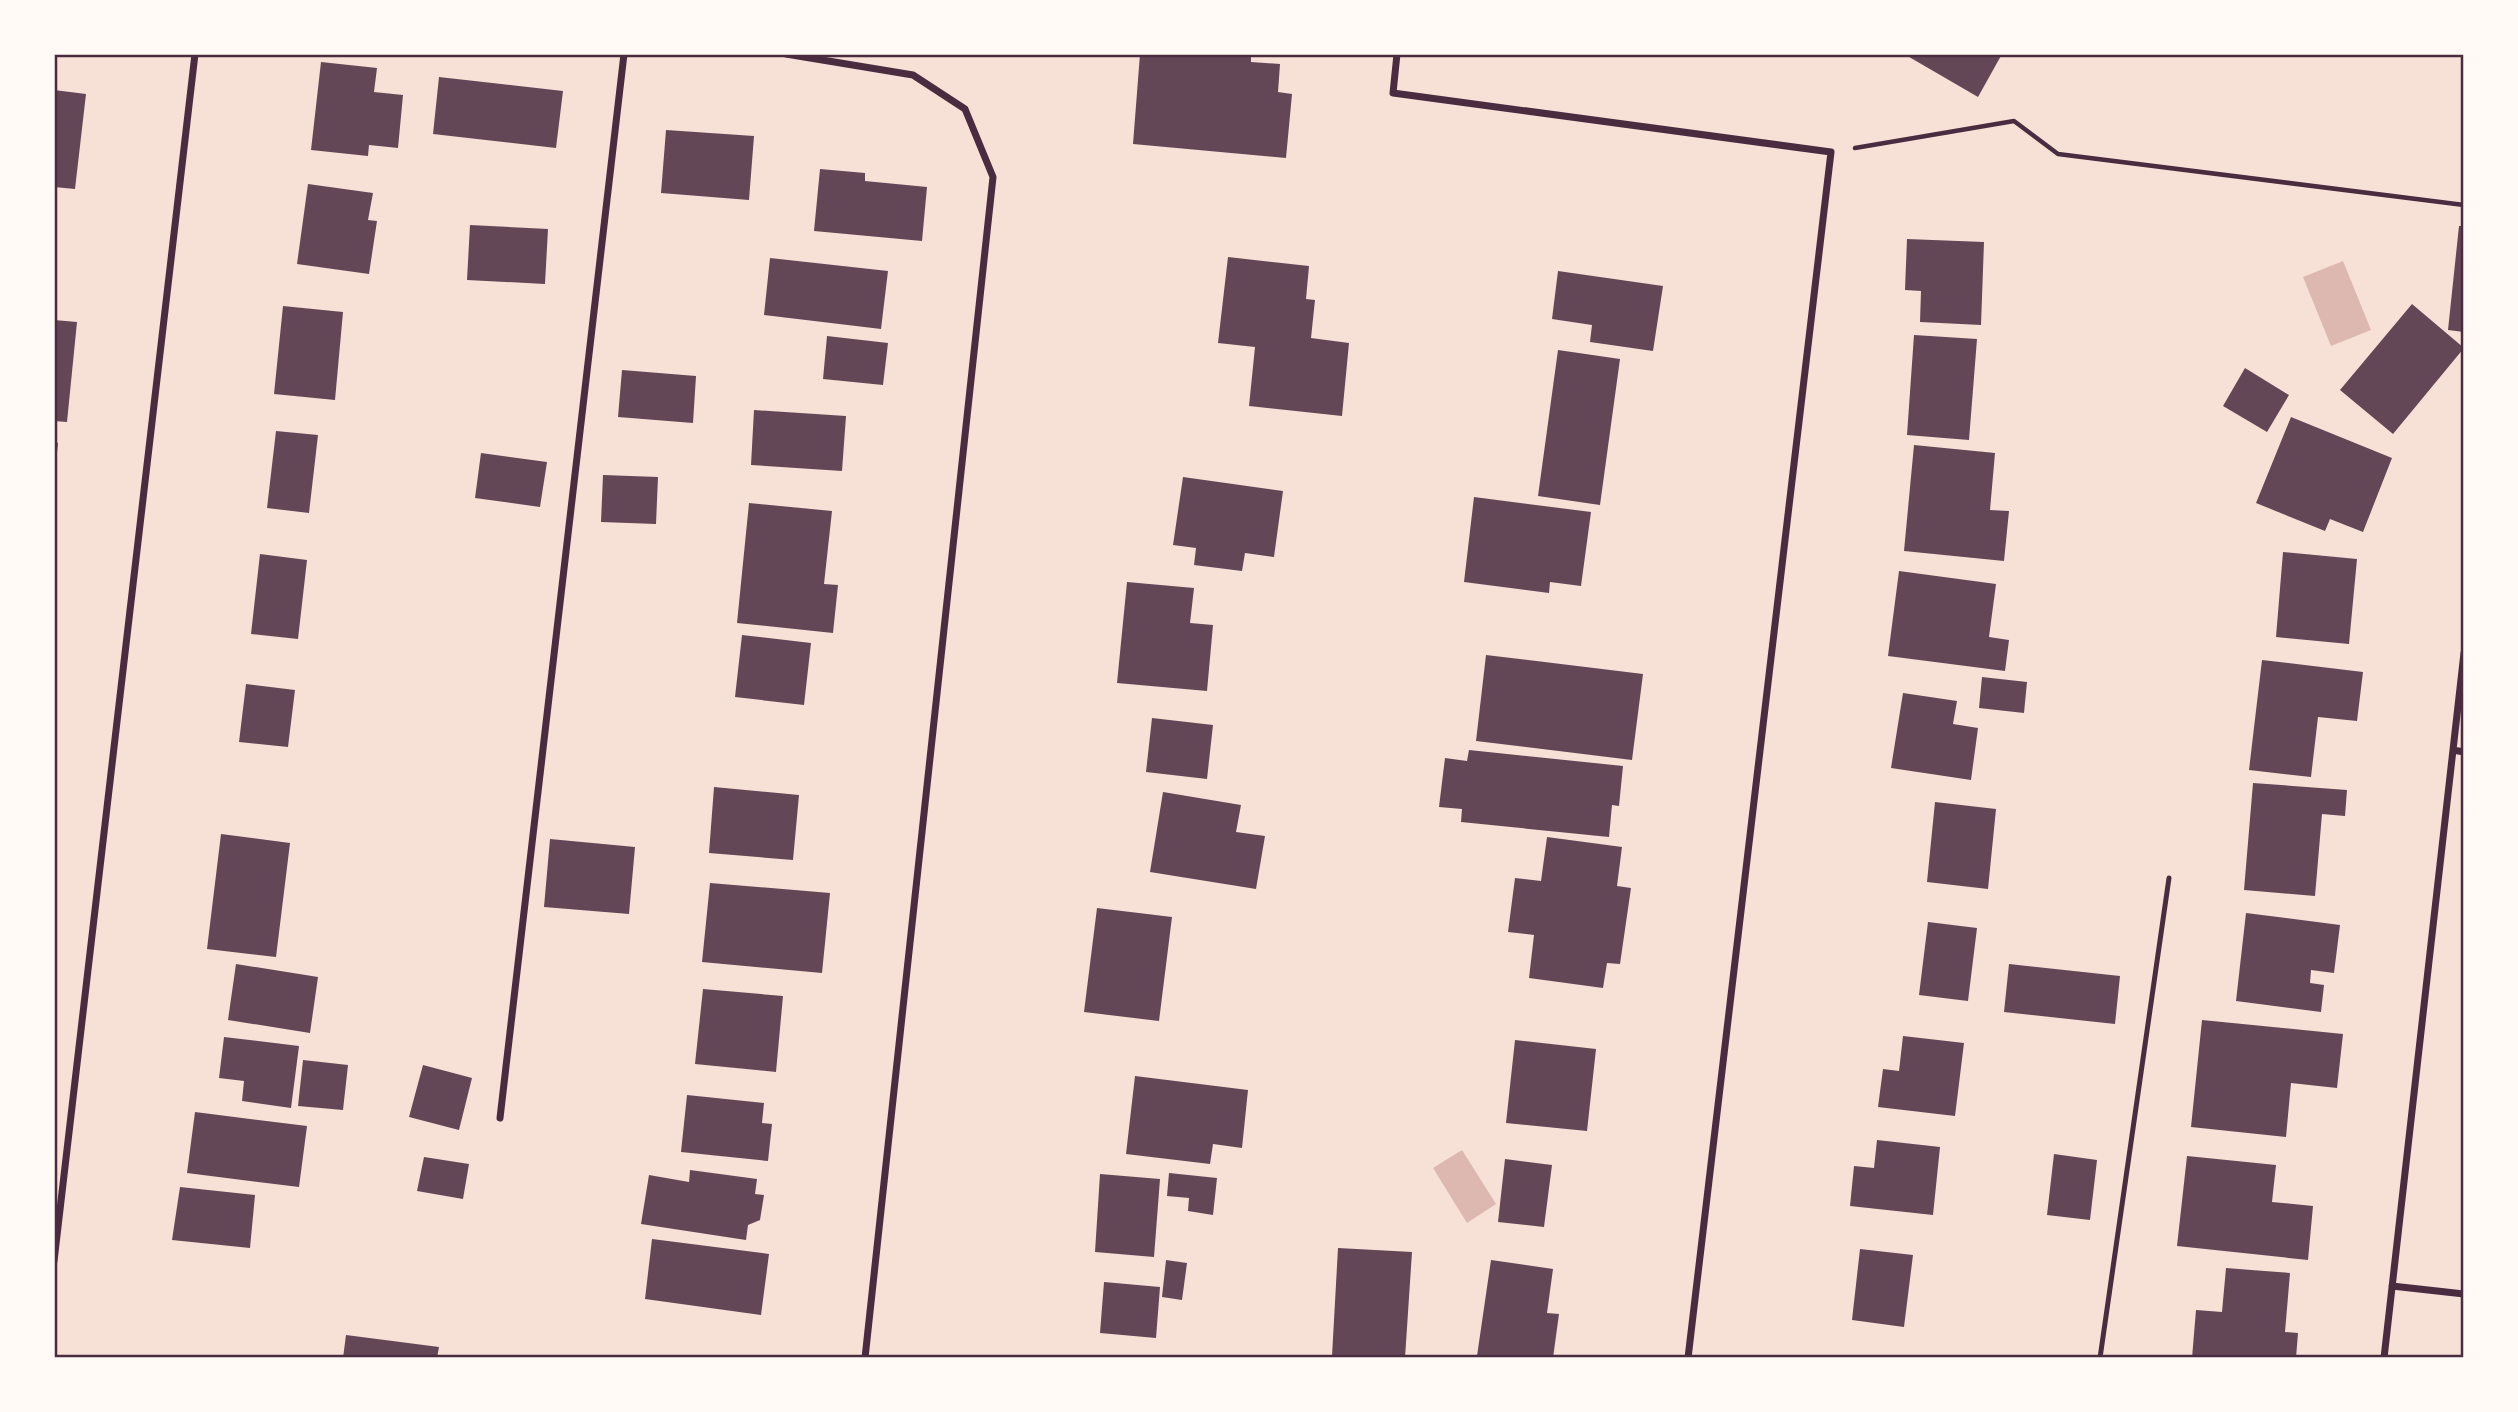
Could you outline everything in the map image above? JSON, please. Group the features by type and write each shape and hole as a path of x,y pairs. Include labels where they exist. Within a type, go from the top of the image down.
{"street":[{"path":"54,1261 195,54"},
{"path":"500,1118 624,54"},
{"path":"786,54 913,75 965,109 993,177 865,1358"},
{"path":"1397,54 1393,93 1831,152 1688,1358"},
{"path":"2384,1358 2464,653"},
{"path":"2453,750 2464,752"},
{"path":"2392,1286 2464,1294"}],"lane":[{"path":"2100,1358 2169,878"}],"path":[{"path":"1831,152 2014,121 2058,154 2464,205"}],"shaded area":[{"path":"2343,261 2371,330 2331,346 2303,277"},
{"path":"1462,1150 1496,1204 1467,1223 1433,1168"}],"building":[{"path":"1140,54 1251,54 1251,62 1280,64 1278,92 1292,94 1286,158 1133,144"},
{"path":"1904,54 2002,54 1978,97"},
{"path":"321,62 377,68 374,92 403,95 398,148 369,145 368,156 311,150"},
{"path":"439,77 563,91 556,148 433,134"},
{"path":"54,90 86,94 75,189 54,187"},
{"path":"666,130 754,136 749,200 661,193"},
{"path":"820,169 865,173 865,181 927,187 922,241 814,231"},
{"path":"308,184 373,193 368,220 377,221 369,274 297,264"},
{"path":"470,225 548,229 545,284 467,280"},
{"path":"2459,226 2464,226 2464,332 2448,330"},
{"path":"1907,239 1984,242 1981,325 1920,322 1921,291 1905,290"},
{"path":"1228,257 1309,266 1306,299 1315,300 1311,338 1349,343 1342,416 1249,406 1255,347 1218,343"},
{"path":"770,258 888,271 881,329 764,315"},
{"path":"1558,271 1663,286 1653,351 1590,342 1592,325 1552,319"},
{"path":"2412,304 2464,348 2393,434 2340,390"},
{"path":"283,306 343,312 335,400 274,394"},
{"path":"54,320 77,322 67,422 54,421"},
{"path":"1914,335 1977,339 1969,440 1907,435"},
{"path":"827,336 888,343 883,385 823,379"},
{"path":"1558,350 1620,359 1600,505 1538,496"},
{"path":"2245,368 2289,395 2267,432 2223,406"},
{"path":"622,370 696,376 693,423 618,417"},
{"path":"754,410 846,416 842,471 751,465"},
{"path":"2291,417 2392,458 2363,532 2330,519 2325,531 2256,503"},
{"path":"276,431 318,435 309,513 267,508"},
{"path":"54,442 58,443 56,462 54,462"},
{"path":"1914,445 1995,453 1990,510 2009,511 2004,561 1904,551"},
{"path":"481,453 547,462 540,507 475,498"},
{"path":"603,475 658,477 656,524 601,522"},
{"path":"1183,477 1283,491 1274,557 1245,553 1242,571 1194,565 1196,548 1173,545"},
{"path":"1474,497 1591,512 1581,586 1550,582 1549,593 1464,582"},
{"path":"749,503 832,511 824,584 838,585 833,633 737,623"},
{"path":"2283,552 2357,559 2349,644 2276,637"},
{"path":"260,554 307,560 298,639 251,634"},
{"path":"1899,571 1996,584 1989,637 2009,640 2005,671 1888,656"},
{"path":"1127,582 1194,588 1190,623 1213,625 1207,691 1117,683"},
{"path":"742,635 811,643 804,705 735,697"},
{"path":"1486,655 1643,674 1632,760 1476,741"},
{"path":"2262,660 2363,672 2357,721 2318,717 2311,777 2249,770"},
{"path":"1982,677 2027,682 2024,713 1979,708"},
{"path":"246,684 295,690 288,747 239,742"},
{"path":"1903,693 1957,701 1953,724 1978,728 1971,780 1891,768"},
{"path":"1152,718 1213,725 1207,779 1146,772"},
{"path":"1469,750 1623,766 1619,806 1612,805 1609,837 1461,822 1462,809 1439,807 1445,758 1467,761"},
{"path":"2253,783 2347,790 2345,816 2322,814 2315,896 2244,890"},
{"path":"714,787 799,795 793,860 709,853"},
{"path":"1163,792 1241,805 1236,832 1265,836 1256,889 1150,872"},
{"path":"1935,802 1996,809 1988,889 1927,882"},
{"path":"221,834 290,843 276,957 207,949"},
{"path":"1547,837 1622,847 1617,886 1631,888 1620,964 1607,963 1603,988 1529,978 1534,935 1508,932 1515,878 1541,881"},
{"path":"550,839 635,847 629,914 544,907"},
{"path":"710,883 830,893 822,973 702,962"},
{"path":"1097,908 1172,917 1159,1021 1084,1012"},
{"path":"2246,913 2340,925 2334,973 2311,970 2310,983 2324,985 2321,1012 2236,1001"},
{"path":"1928,922 1977,928 1968,1001 1919,995"},
{"path":"236,964 318,977 310,1033 228,1020"},
{"path":"2009,964 2120,976 2115,1024 2004,1012"},
{"path":"703,989 783,996 776,1072 695,1064"},
{"path":"2202,1020 2343,1034 2337,1088 2291,1083 2286,1137 2191,1127"},
{"path":"1903,1036 1964,1043 1955,1116 1878,1107 1883,1069 1899,1071"},
{"path":"224,1037 299,1046 291,1108 242,1101 244,1081 219,1078"},
{"path":"1515,1040 1596,1049 1587,1131 1506,1123"},
{"path":"303,1060 348,1065 343,1110 298,1106"},
{"path":"423,1065 472,1078 459,1130 409,1117"},
{"path":"1135,1076 1248,1090 1242,1148 1213,1144 1210,1164 1126,1154"},
{"path":"687,1095 764,1103 762,1123 772,1124 768,1161 681,1152"},
{"path":"195,1112 307,1126 299,1187 187,1173"},
{"path":"1877,1140 1940,1147 1933,1215 1850,1206 1854,1166 1874,1168"},
{"path":"2054,1154 2097,1160 2090,1220 2047,1215"},
{"path":"2187,1156 2276,1165 2272,1202 2313,1206 2308,1260 2177,1246"},
{"path":"424,1157 469,1164 463,1199 417,1191"},
{"path":"1505,1159 1552,1165 1544,1227 1498,1222"},
{"path":"690,1170 757,1179 755,1194 764,1195 760,1220 748,1225 746,1240 641,1224 649,1175 689,1182"},
{"path":"1169,1173 1217,1178 1213,1215 1188,1211 1189,1198 1167,1196"},
{"path":"1100,1174 1160,1179 1154,1257 1095,1252"},
{"path":"180,1187 255,1195 250,1248 172,1240"},
{"path":"652,1239 769,1254 761,1315 645,1299"},
{"path":"1338,1248 1412,1252 1405,1358 1332,1356"},
{"path":"1860,1249 1913,1255 1904,1327 1852,1320"},
{"path":"1166,1260 1187,1263 1182,1300 1162,1297"},
{"path":"1491,1260 1553,1269 1547,1313 1559,1314 1553,1358 1477,1356"},
{"path":"2226,1268 2290,1273 2285,1332 2298,1333 2296,1358 2192,1358 2196,1310 2222,1312"},
{"path":"1104,1282 1160,1287 1156,1338 1100,1333"},
{"path":"346,1335 439,1347 437,1358 343,1358"}]}
